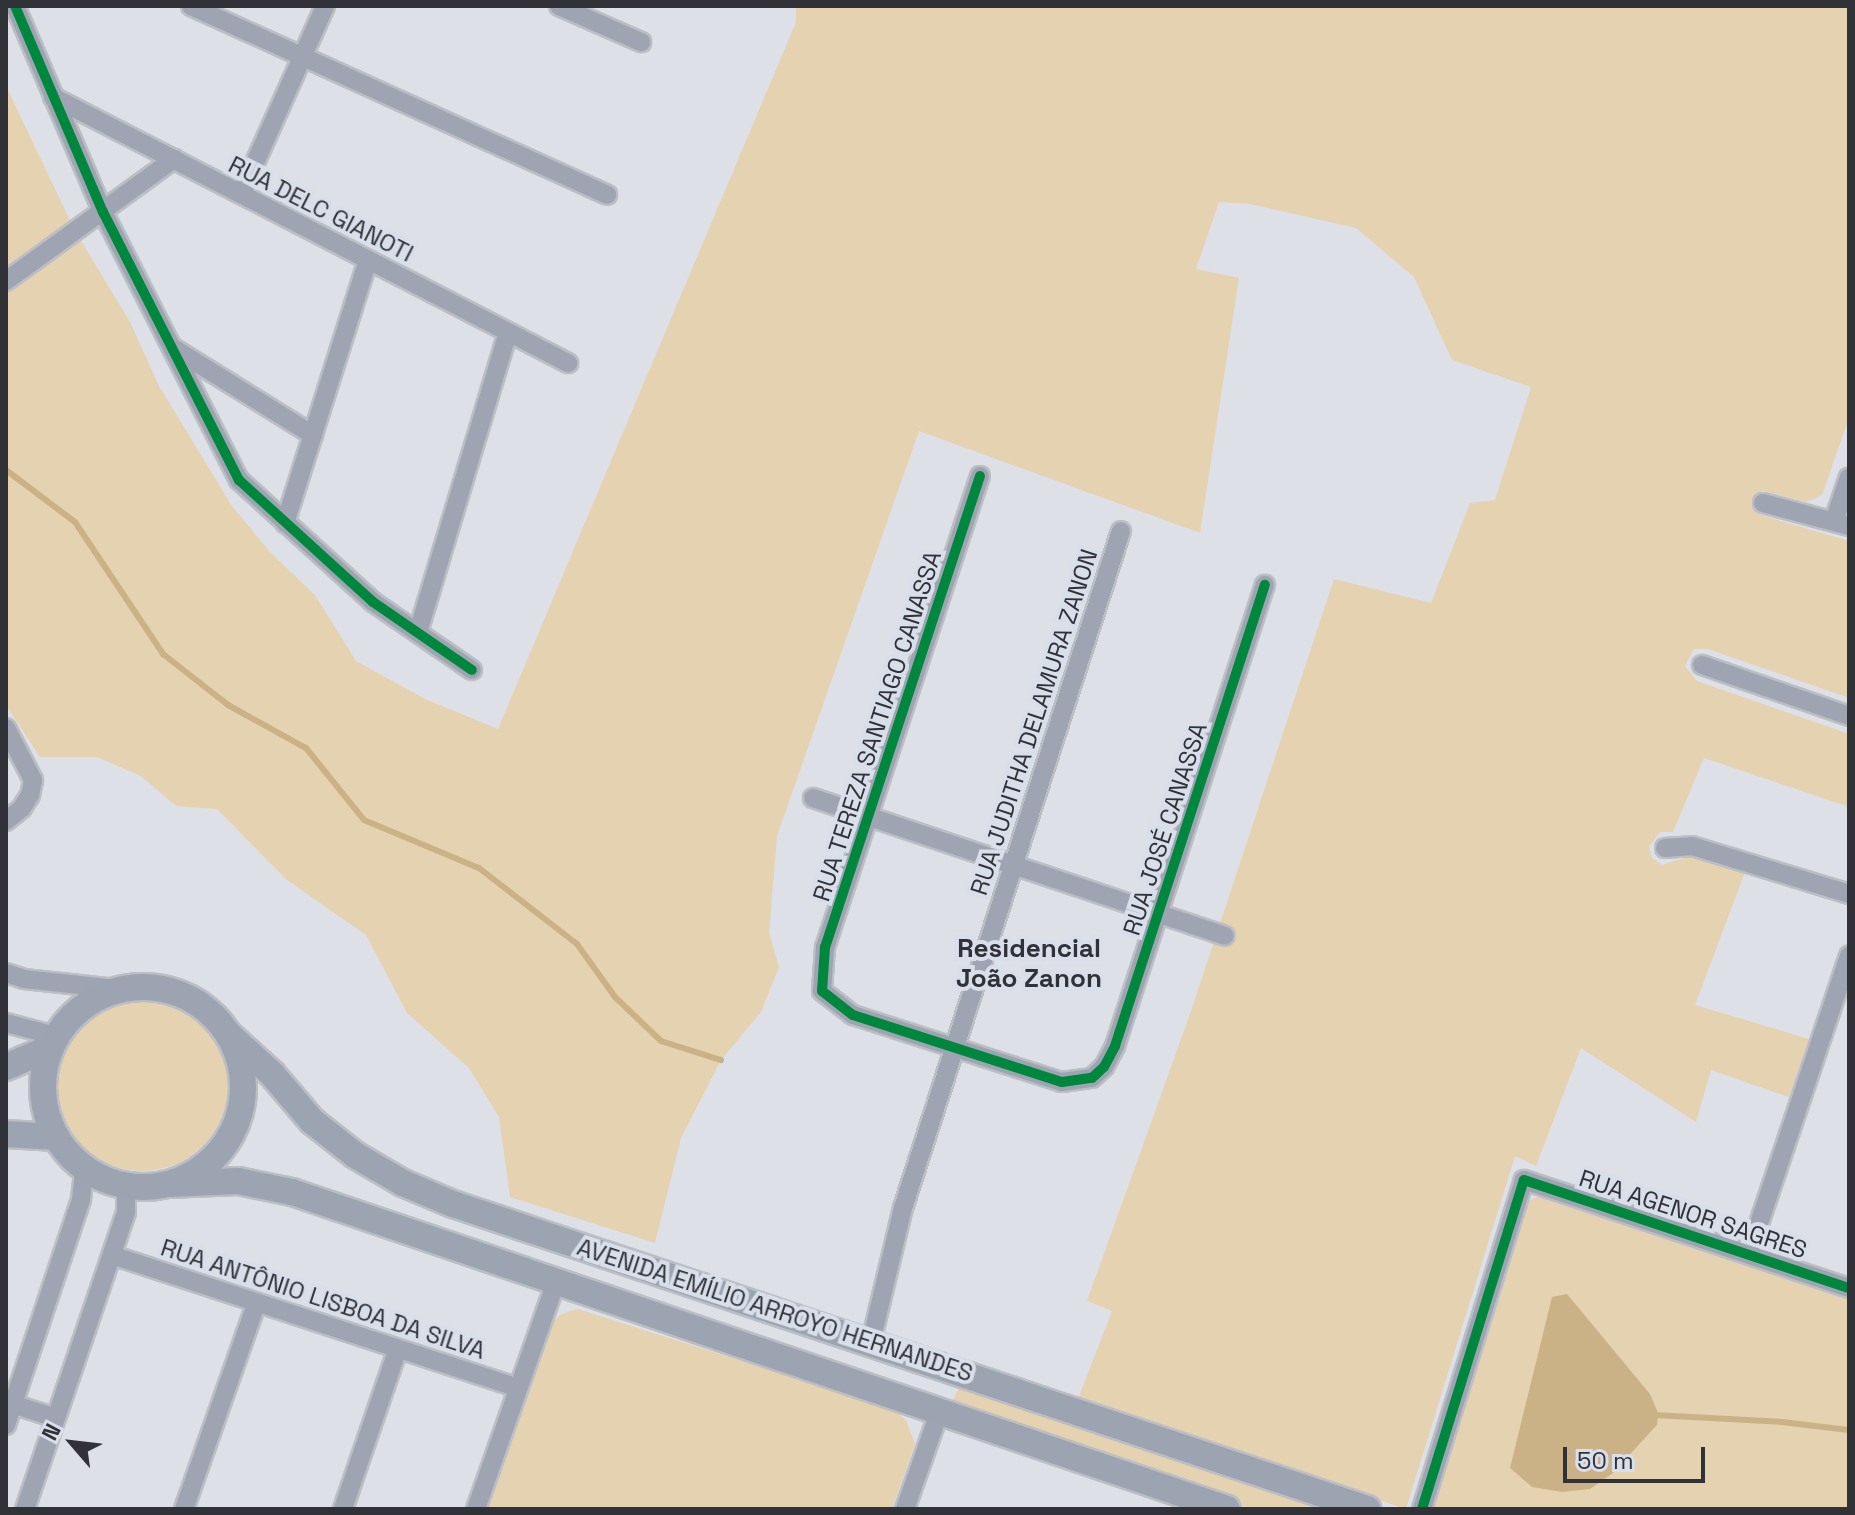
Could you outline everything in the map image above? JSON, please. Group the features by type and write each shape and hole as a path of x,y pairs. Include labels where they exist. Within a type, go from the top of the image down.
{"main road":[{"path":"142,986 180,994 213,1014 229,1035 239,1059 243,1085 235,1124 214,1157 193,1173 169,1184 126,1186 84,1169 56,1137 42,1094 53,1042 72,1016 92,1000 116,989 142,986"},
{"name":"AVENIDA EMÍLIO ARROYO HERNANDES","path":"229,1035 272,1074 312,1121 355,1155 403,1183 453,1204 1367,1509"},
{"path":"6,1067 53,1042"},
{"path":"6,1134 56,1137"},
{"name":"AVENIDA EMÍLIO ARROYO HERNANDES","path":"169,1184 224,1181 265,1185 1227,1509"},
{"path":"556,1282 569,1242"},
{"path":"939,1413 948,1368"}],"street":[{"path":"15,6 103,212 239,480 373,602 472,670"},
{"path":"191,6 607,195"},
{"path":"241,194 325,6"},
{"path":"559,6 641,42"},
{"name":"RUA DELC GIANOTI","path":"53,97 568,363"},
{"path":"6,281 174,159"},
{"path":"285,523 368,260"},
{"path":"418,632 508,332"},
{"path":"170,346 313,435"},
{"name":"RUA TEREZA SANTIAGO CANASSA","path":"954,1047 853,1015 822,991 825,947 980,476"},
{"path":"1763,503 1842,523 1849,477"},
{"name":"RUA JUDITHA DELAMURA ZANON","path":"871,1342 903,1208 1121,531"},
{"name":"RUA JOSÉ CANASSA","path":"954,1047 1062,1082 1092,1078 1104,1067 1115,1046 1265,585"},
{"path":"1702,665 1849,716"},
{"path":"6,728 33,780 30,795 22,808 6,821"},
{"path":"813,798 1225,936"},
{"path":"1665,848 1692,846 1849,894"},
{"path":"1749,1253 1849,955"},
{"path":"6,973 24,979 116,989"},
{"path":"6,1023 53,1042"},
{"path":"6,1425 10,1403 81,1200 84,1169"},
{"name":"RUA AGENOR SAGRES","path":"1422,1509 1524,1180 1849,1288"},
{"path":"25,1509 53,1417 126,1212 126,1186"},
{"name":"RUA ANTÔNIO LISBOA DA SILVA","path":"112,1255 256,1305 518,1388"},
{"path":"476,1509 556,1282"},
{"path":"184,1509 256,1305"},
{"path":"343,1509 397,1351"},
{"path":"10,1403 53,1417"},
{"path":"905,1509 939,1413"}],"shaded area":[{"path":"796,6 1849,6 1849,418 1822,495 1806,502 1763,491 1752,501 1758,514 1849,541 1849,698 1708,649 1694,649 1685,666 1697,681 1849,734 1849,807 1704,758 1673,832 1660,832 1649,847 1652,858 1662,865 1693,855 1745,872 1695,1005 1809,1039 1789,1097 1711,1070 1696,1122 1581,1048 1536,1166 1515,1156 1406,1509 1078,1399 1112,1311 1087,1301 1190,1014 1334,579 1431,603 1470,503 1495,500 1531,387 1452,360 1414,277 1356,228 1250,204 1219,202 1196,269 1239,278 1200,533 919,431 777,836 769,933 779,967 761,1012 721,1060 681,1138 655,1243 510,1197 499,1117 469,1068 407,1013 366,935 287,880 217,809 176,806 141,776 97,757 40,757 6,705 6,86 75,231 130,322 159,386 232,506 270,552 315,595 356,661 425,699 498,729 796,22"},
{"path":"142,999 175,1005 203,1024 222,1052 228,1085 222,1118 203,1146 175,1165 142,1171 109,1165 81,1146 62,1118 56,1085 62,1052 81,1024 109,1005"},
{"path":"1541,1195 1849,1300 1849,1509 1428,1509 1528,1201","holes":["1567,1295 1650,1394 1657,1425 1613,1473"]},
{"path":"1567,1294 1650,1394 1658,1413 1657,1425 1613,1473 1590,1489 1562,1492 1532,1487 1510,1468 1552,1297"},
{"path":"578,1309 892,1409 906,1420 915,1444 892,1509 485,1509 546,1330 559,1315"},
{"path":"960,1386 1331,1509 1252,1509 963,1412 953,1399"}],"waterway":[{"path":"6,470 75,522 163,654 228,705 306,748 364,820 479,868 577,944 615,997 661,1041 721,1060"},
{"path":"1654,1415 1782,1422 1849,1430"}],"cycle path":[{"path":"15,6 103,212 239,480 373,602 472,670"},
{"path":"980,476 825,947 822,991 853,1015 1062,1082 1092,1078 1104,1067 1115,1046 1265,585"},
{"path":"1422,1509 1524,1180 1849,1288"}],"district":[{"name":"Residencial João Zanon","path":"1029,964"}]}
